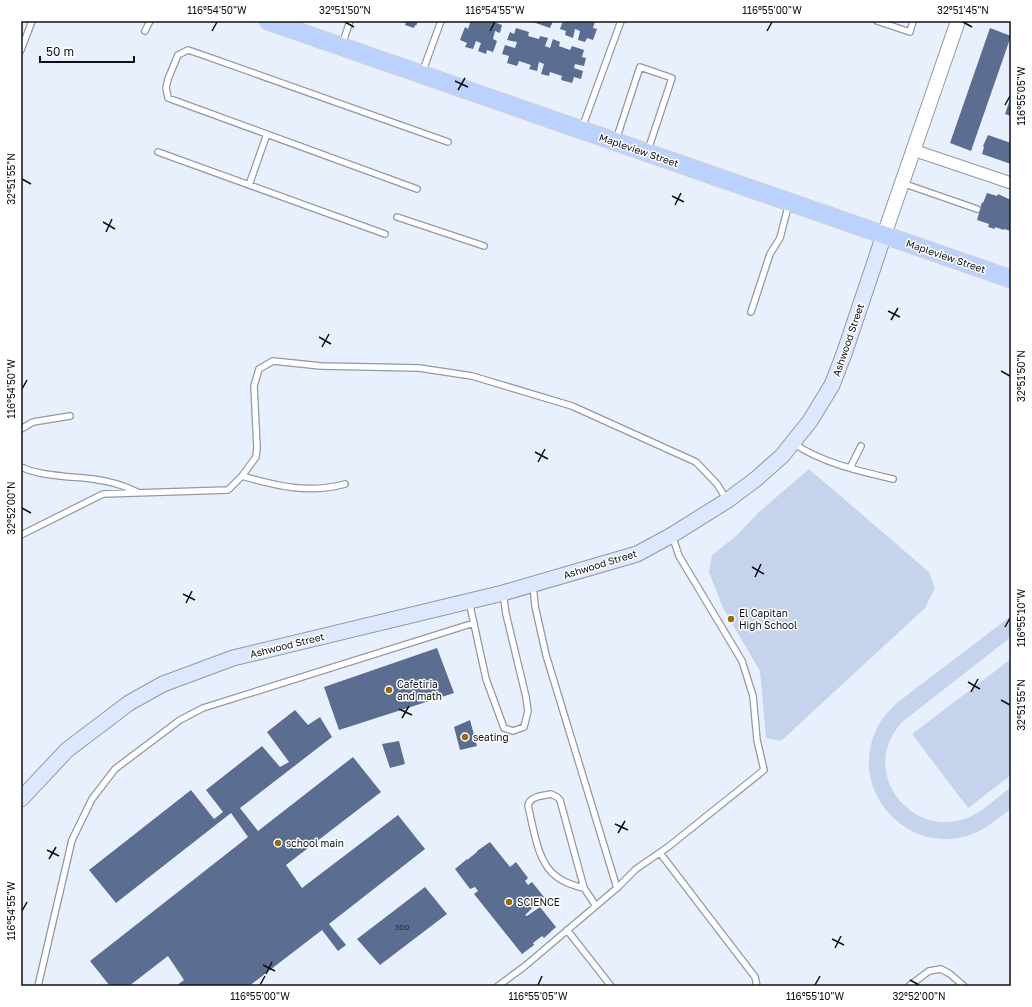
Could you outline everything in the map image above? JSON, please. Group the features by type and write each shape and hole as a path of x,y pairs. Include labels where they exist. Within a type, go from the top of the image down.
{"main road":[{"name":"Mapleview Street","path":"277,23 342,47 1011,279"},
{"name":"Ashwood Street","path":"21,799 67,750 129,703 163,684 233,658 503,593 636,554 672,535 728,500 756,479 782,456 810,421 832,384 844,354 884,234"}],"street":[{"name":"Ashwood Street","path":"884,234 958,21"},
{"path":"913,150 1011,183"}],"lane":[{"path":"21,50 32,21"},
{"path":"145,32 150,21"},
{"path":"342,47 350,21"},
{"path":"422,74 441,21"},
{"path":"582,130 621,21"},
{"path":"877,21 910,32 913,21"},
{"path":"417,189 168,98 166,88 178,55 188,50 448,142"},
{"path":"616,142 640,67 672,78 648,152"},
{"path":"249,185 267,134"},
{"path":"158,152 385,234"},
{"path":"902,183 977,209"},
{"path":"751,312 770,254 780,238 789,202"},
{"path":"397,216 484,246"},
{"path":"21,535 103,494 228,490 242,476 256,457 257,448 254,386 259,369 273,361 321,366 419,368 472,376 572,406 696,462 717,484 728,500"},
{"path":"21,429 34,422 70,416"},
{"path":"792,443 818,457 850,468 893,479"},
{"path":"850,468 861,446"},
{"path":"21,467 48,475 110,482 126,486 137,492"},
{"path":"242,476 269,483 304,489 329,488 345,484"},
{"path":"498,986 525,966 596,906 636,869 660,853 764,770 757,740 753,696 742,661 683,562 672,535"},
{"path":"533,584 535,606 546,655 617,888"},
{"path":"469,601 486,678 504,728 513,731 524,726 528,711 506,614 503,593"},
{"path":"38,986 72,840 92,799 115,769 180,720 202,708 474,623"},
{"path":"584,888 560,879 547,868 542,859 528,806 530,800 551,794 560,800 584,888 596,906"},
{"path":"660,853 755,977 757,986"},
{"path":"567,930 611,986"},
{"path":"909,986 929,971 941,969 950,974 964,986"}],"shaded area":[{"path":"809,469 929,572 935,588 925,608 781,741 766,738 760,671 723,608 709,572 712,555 735,537 759,512"},
{"path":"1011,616 1011,637 899,725 888,745 886,754 886,769 889,782 896,795 905,806 916,814 929,820 943,822 965,819 979,812 1011,787 1011,809 987,827 970,835 947,839 925,836 905,827 889,813 877,796 870,775 869,753 876,730 880,722 891,708 898,702"},
{"path":"1011,659 1011,775 968,808 912,734"}],"building":[{"path":"402,21 418,21 414,28 405,25 406,23"},
{"path":"467,21 495,21 494,22 502,25 500,33 495,31 493,39 497,41 493,52 487,50 486,54 478,51 481,43 476,41 473,49 465,47 467,43 460,40 465,27 468,29 470,23"},
{"path":"530,21 553,21 550,28"},
{"path":"563,21 595,21 593,28 597,29 593,40 587,38 585,42 578,40 580,31 575,29 573,38 565,35 566,31 560,29"},
{"path":"516,28 529,32 528,36 539,39 540,36 548,38 545,46 550,48 553,39 560,42 559,46 570,50 572,46 584,50 582,57 586,58 584,66 575,64 574,68 583,71 581,79 574,77 572,83 561,80 562,76 550,72 549,76 541,74 544,64 539,62 537,71 529,69 531,65 519,61 517,66 507,63 509,56 502,54 505,45 515,48 517,42 507,40 510,32 514,34"},
{"path":"990,28 1011,36 971,151 950,143"},
{"path":"1011,97 1011,116 1005,114"},
{"path":"988,135 1011,143 1011,164 982,154 983,146"},
{"path":"987,193 997,196 998,194 1011,200 1011,231 988,227 989,224 977,220 982,202 983,203"},
{"name":"Cafetiria and math","path":"437,648 454,693 339,730 324,687"},
{"name":"school main","path":"295,710 308,725 320,717 332,737 240,808 258,831 353,757 381,792 286,865 302,888 398,815 425,849 329,924 346,945 338,951 322,930 249,986 176,986 184,980 168,956 129,986 110,986 90,961 248,837 231,813 116,903 89,870 191,790 214,819 223,812 206,790 262,746 280,767 289,762 267,732"},
{"name":"seating","path":"470,720 477,746 460,750 454,727"},
{"path":"399,741 405,764 390,768 382,744"},
{"name":"SCIENCE","path":"490,842 510,867 516,862 528,878 525,881 528,885 532,882 544,897 525,915 527,916 540,907 556,927 544,938 542,936 533,943 534,945 522,954 474,894 478,891 475,887 470,889 455,869"},
{"path":"425,887 447,914 380,965 357,939"}],"place":[{"name":"El Capitan High School","path":"731,619"},
{"name":"Cafetiria and math","path":"389,690"},
{"name":"seating","path":"465,737"},
{"name":"school main","path":"278,843"},
{"name":"SCIENCE","path":"509,902"}]}
